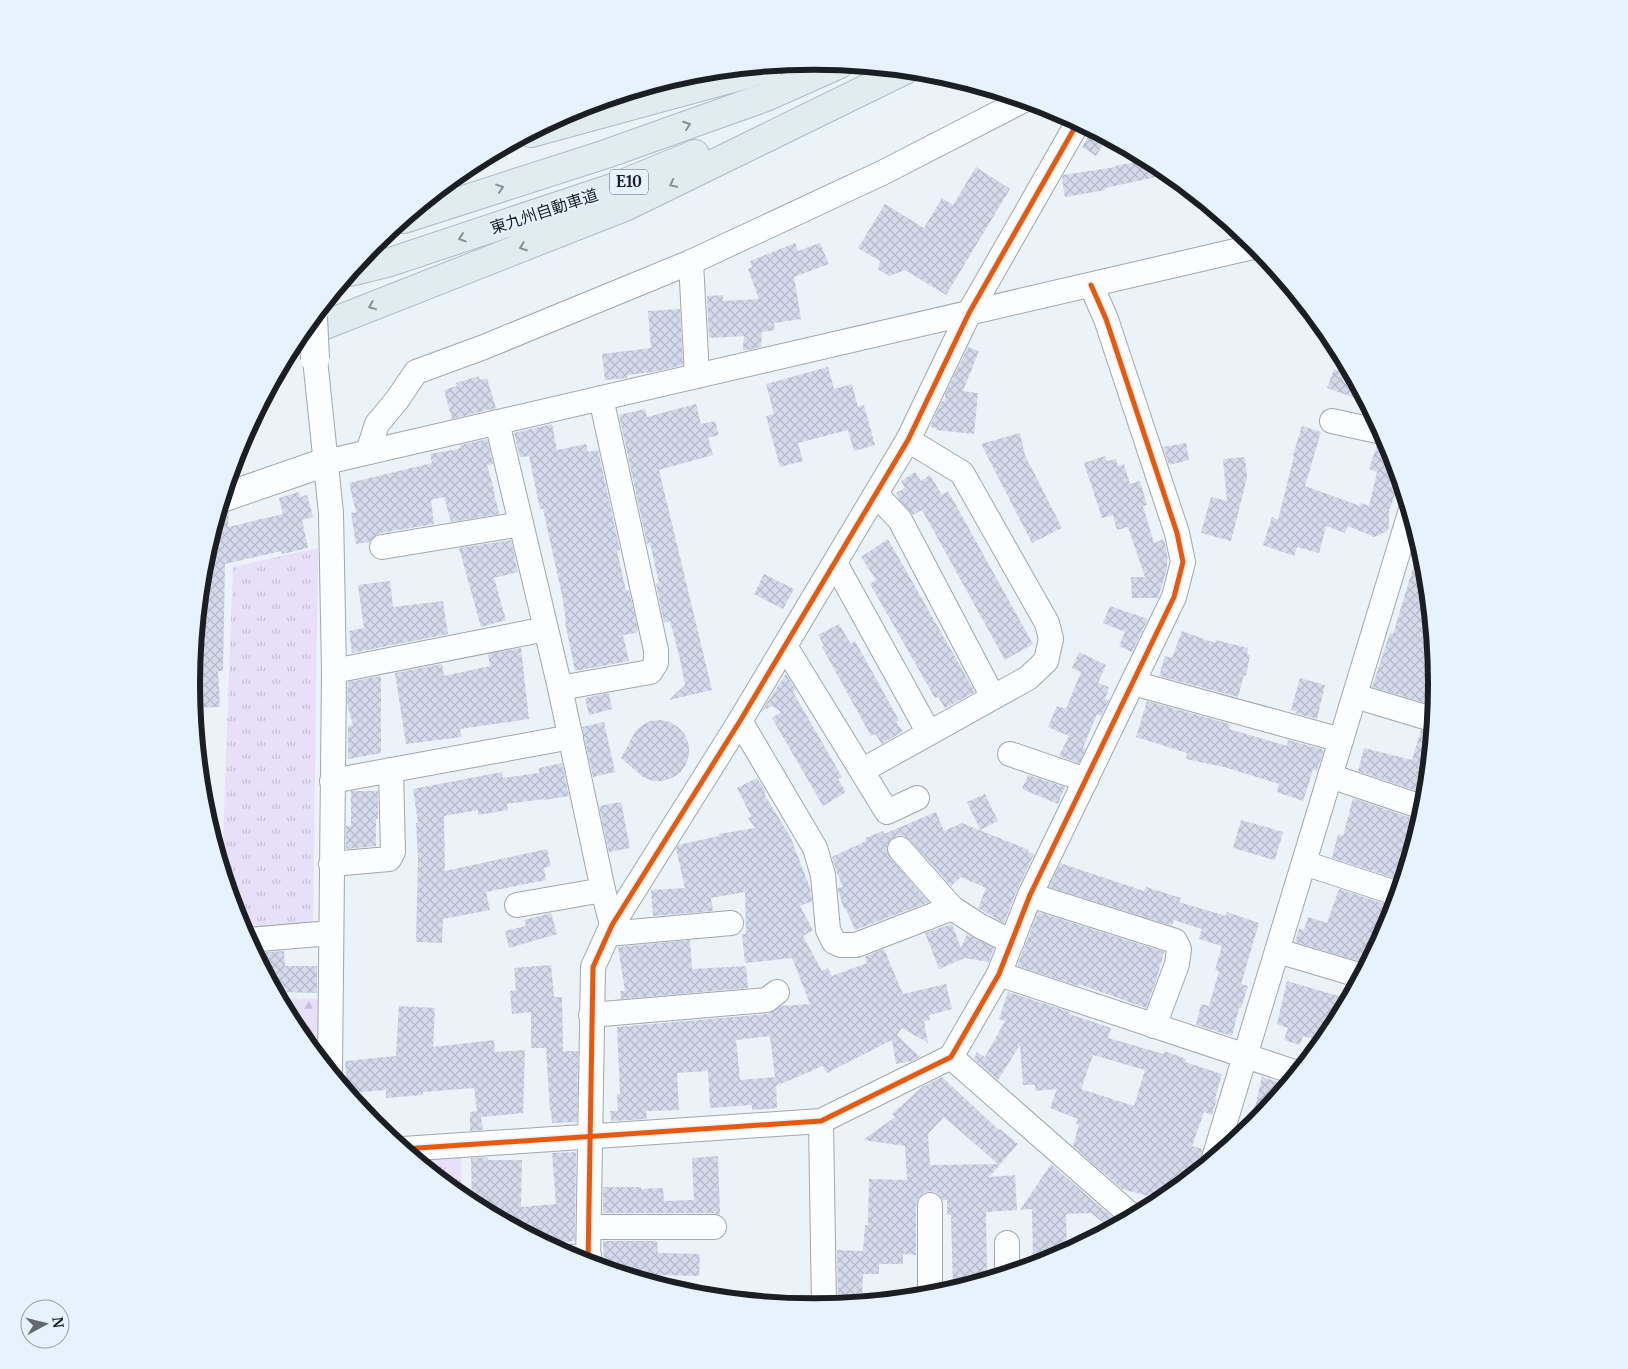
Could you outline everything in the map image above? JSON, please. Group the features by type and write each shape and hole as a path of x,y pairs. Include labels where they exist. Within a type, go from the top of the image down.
{"highway":[{"name":"E10","path":"419,214 606,154 766,97 826,70"},
{"path":"561,125 748,74"},
{"name":"東九州自動車道","path":"361,269 387,263 614,187 888,74"},
{"path":"312,331 627,206 895,75"}],"street":[{"path":"368,452 377,424 416,372 484,347 691,262 882,173 1016,104"},
{"path":"583,1254 589,1227 592,967 610,930 740,721 908,440 969,313 1075,128"},
{"path":"229,495 326,462 1247,248"},
{"path":"691,262 697,376"},
{"path":"411,1148 821,1121 952,1057 999,974 1030,895 1174,597 1183,562 1177,533 1110,328 1090,285"},
{"path":"314,328 332,513 334,671 330,1064"},
{"path":"560,688 650,672 656,663 656,650 601,398"},
{"path":"1332,421 1373,430"},
{"path":"497,422 571,737 610,930"},
{"path":"862,770 1028,678 1046,661 1051,639 1047,623 962,473 908,440"},
{"path":"876,494 900,520 993,697"},
{"path":"1217,1149 1407,522"},
{"path":"382,547 521,524"},
{"path":"835,563 929,733"},
{"path":"334,671 546,629"},
{"path":"785,646 887,812 917,798"},
{"path":"1133,683 1341,740"},
{"path":"1355,696 1425,717"},
{"path":"740,721 815,848 823,875 828,930 834,942 841,945 856,945 952,908"},
{"path":"332,781 571,737"},
{"path":"1010,754 1086,780"},
{"path":"331,864 389,859 393,852 391,770"},
{"path":"1330,776 1417,805"},
{"path":"900,850 952,908 980,926 1012,942"},
{"path":"1304,863 1392,892"},
{"path":"517,905 603,890"},
{"path":"1030,895 1175,941 1179,949 1177,964 1154,1026"},
{"path":"610,930 731,924"},
{"path":"255,939 331,933"},
{"path":"1278,951 1355,974"},
{"path":"999,974 1292,1071"},
{"path":"591,1015 767,1000 777,992"},
{"path":"952,1057 1128,1213"},
{"path":"821,1121 824,1299"},
{"path":"930,1206 930,1288"},
{"path":"589,1227 714,1227"},
{"path":"1007,1243 1007,1268"}],"green space":[{"path":"318,548 313,922 249,926 223,852 233,567"},
{"path":"286,998 318,999 319,1049"},
{"path":"461,1153 462,1187 440,1172 417,1154"}],"building":[{"path":"1089,135 1104,143 1096,156 1082,147"},
{"path":"1136,162 1159,176 1105,188 1105,190 1065,197 1063,175 1116,167 1114,166"},
{"path":"976,167 1010,189 946,295 905,270 889,276 878,269 880,261 858,248 885,204 924,228 942,198 953,205"},
{"path":"795,243 798,251 820,243 829,264 794,277 801,319 774,323 775,330 762,332 761,347 748,350 743,350 744,336 709,338 707,296 723,295 723,301 759,299 748,269 752,267 750,261"},
{"path":"680,309 683,365 653,372 627,375 627,378 605,380 602,354 651,348 648,311"},
{"path":"968,347 979,351 963,391 978,393 974,434 936,430 936,428 931,427 931,424 942,401 945,401 945,394"},
{"path":"828,367 834,389 852,384 858,407 864,405 875,445 854,451 848,430 798,443 803,461 780,467 766,416 774,414 766,384"},
{"path":"1334,369 1343,373 1358,399 1327,388"},
{"path":"479,376 480,380 487,378 496,408 452,419 444,390 457,386 456,383"},
{"path":"696,404 701,424 715,421 719,435 708,438 713,455 659,470 712,690 669,700 685,685 670,621 664,623 656,584 659,583 650,543 647,544 619,415 645,409 647,417"},
{"path":"552,424 557,450 586,444 588,452 598,450 620,550 617,551 626,591 629,590 638,630 636,633 623,635 629,661 575,671 565,622 562,595 543,509 540,509 529,456 520,457 514,433"},
{"path":"1302,426 1321,432 1305,486 1360,506 1361,503 1369,506 1377,472 1369,469 1377,445 1380,445 1397,489 1389,508 1389,528 1386,532 1374,537 1348,526 1345,533 1326,526 1319,553 1297,547 1294,556 1263,545 1272,517 1278,520 1293,455"},
{"path":"1020,433 1025,455 1062,528 1032,543 981,444"},
{"path":"487,439 493,464 487,465 499,514 451,522 444,497 431,500 434,524 380,533 369,542 356,544 351,513 356,512 349,483 432,463 430,454 458,449 460,445"},
{"path":"1186,443 1189,460 1169,465 1163,447"},
{"path":"1105,456 1107,461 1116,459 1118,466 1124,464 1130,484 1140,481 1147,505 1143,506 1154,543 1164,539 1168,559 1167,569 1158,598 1132,598 1131,577 1145,577 1128,527 1117,530 1113,515 1102,518 1084,463"},
{"path":"1245,457 1247,478 1231,541 1201,533 1211,497 1227,501 1223,459"},
{"path":"915,472 921,481 930,475 942,495 948,491 1033,644 1005,660 922,510 913,515 896,493 905,488 901,481"},
{"path":"299,492 300,497 307,495 313,517 302,520 308,548 282,554 281,551 225,564 223,671 218,671 220,707 201,708 201,644 205,604 211,565 224,512 229,512 228,527 283,514 279,498"},
{"path":"888,539 975,692 945,708 938,697 935,698 870,584 876,580 861,557"},
{"path":"511,540 518,572 494,578 506,620 481,627 459,548"},
{"path":"1416,559 1427,644 1428,704 1372,687 1390,633 1393,634"},
{"path":"764,574 794,589 783,609 754,594"},
{"path":"390,581 393,607 443,601 448,634 352,653 349,631 364,628 358,585"},
{"path":"1110,606 1148,619 1132,652 1119,646 1125,632 1103,623"},
{"path":"839,624 851,644 855,641 899,720 896,722 903,731 882,744 875,734 871,736 822,647 824,646 818,635"},
{"path":"1182,631 1215,643 1216,640 1248,648 1247,654 1250,655 1246,676 1244,675 1238,697 1159,676 1165,656 1172,658"},
{"path":"521,648 529,719 460,729 462,737 406,744 395,673 442,664 444,676 490,666 488,654"},
{"path":"1079,652 1106,665 1098,683 1109,687 1105,699 1109,700 1101,716 1097,714 1083,748 1086,749 1079,763 1059,756 1069,736 1048,727 1057,706 1066,709 1081,672 1072,668"},
{"path":"786,674 796,690 793,692 842,777 838,779 846,792 823,806 772,718 781,712 772,706 761,712"},
{"path":"381,676 381,753 348,759 348,726 353,725 347,703 348,682"},
{"path":"1300,678 1325,685 1317,719 1295,713 1296,711 1291,710"},
{"path":"609,693 612,709 589,715 585,698"},
{"path":"1147,701 1230,724 1229,729 1287,746 1288,740 1324,750 1317,771 1313,770 1303,801 1277,792 1279,784 1224,767 1186,759 1187,753 1136,737"},
{"path":"650,721 670,722 685,735 689,745 689,755 680,773 663,781 653,781 643,777 621,758 635,732 641,726"},
{"path":"604,722 615,772 593,777 582,727"},
{"path":"1421,730 1426,730 1419,792 1358,771 1364,748 1412,760"},
{"path":"562,763 569,796 507,804 508,810 478,815 478,810 444,816 445,871 547,849 551,866 544,868 546,880 486,892 490,910 443,919 442,943 416,942 418,858 416,823 418,823 413,789 502,772 503,778 539,773 539,768"},
{"path":"1028,775 1065,787 1058,804 1022,789"},
{"path":"757,778 766,792 764,794 790,836 810,888 812,901 800,906 813,930 803,936 822,971 828,968 832,976 867,963 866,956 884,949 903,994 946,984 952,1009 929,1015 930,1020 924,1021 928,1043 902,1028 897,1035 920,1057 912,1061 896,1064 892,1040 827,1073 823,1066 776,1086 777,1108 752,1110 752,1105 710,1108 708,1071 677,1073 679,1110 646,1111 647,1119 611,1121 610,1111 618,1111 617,1094 620,1094 617,1027 768,1014 781,1006 810,1004 792,958 745,963 742,934 746,934 745,892 711,898 713,911 653,916 651,890 685,888 676,849 678,845 719,836 719,834 755,828 748,818 751,816 737,788","holes":["770,1036 775,1077 740,1080 736,1040"]},
{"path":"351,791 378,791 376,846 346,849 346,826 351,826"},
{"path":"985,794 998,821 980,830 967,802"},
{"path":"1353,798 1414,819 1397,879 1332,858 1338,834 1343,836"},
{"path":"621,802 630,848 609,852 599,806"},
{"path":"936,812 944,831 962,823 1029,850 1028,852 1034,854 1004,923 978,908 986,888 961,877 951,886 910,840 905,836 898,835 891,839 887,845 887,852 890,858 929,902 855,930 846,909 844,909 838,890 838,888 843,887 832,857 866,841 865,838 883,831 884,834"},
{"path":"1241,820 1283,832 1275,860 1233,848"},
{"path":"1060,863 1144,891 1146,887 1181,898 1179,902 1226,916 1227,912 1259,923 1241,984 1248,986 1241,1008 1239,1008 1232,1036 1196,1025 1201,1004 1209,1006 1219,971 1215,970 1222,946 1199,939 1202,929 1174,920 1172,926 1049,887"},
{"path":"1339,889 1388,905 1362,962 1295,942 1299,929 1304,930 1308,917 1327,923"},
{"path":"1038,912 1164,952 1146,1008 1079,984 1078,986 1017,966"},
{"path":"551,913 557,934 509,948 505,931 526,926 524,920"},
{"path":"952,924 961,948 967,934 994,948 989,962 965,958 939,969 925,933"},
{"path":"690,940 692,969 746,966 748,988 621,999 620,991 625,991 618,947"},
{"path":"284,951 285,966 317,966 317,993 282,992 261,953"},
{"path":"551,965 554,997 562,997 563,1051 578,1051 577,1122 552,1123 546,1048 531,1048 531,1012 512,1014 510,991 516,990 514,968"},
{"path":"1287,981 1343,997 1315,1040 1303,1036 1300,1045 1284,1040 1288,1028 1277,1024"},
{"path":"1008,992 1070,1012 1069,1014 1111,1028 1108,1038 1164,1054 1165,1051 1186,1059 1185,1062 1222,1074 1212,1115 1204,1112 1192,1146 1202,1149 1201,1161 1152,1197 1122,1189 1073,1146 1079,1124 1076,1124 1078,1119 1050,1108 1057,1089 1035,1091 1035,1085 1023,1085 1020,1045 998,1080 974,1059 977,1052 985,1057 1005,1021 999,1019","holes":["1093,1055 1145,1070 1134,1106 1081,1089"]},
{"path":"399,1006 435,1008 433,1047 494,1040 495,1052 525,1050 523,1113 481,1117 483,1130 470,1131 470,1112 477,1111 474,1088 423,1092 423,1095 386,1098 386,1090 354,1093 347,1084 345,1061 396,1056"},
{"path":"942,1077 999,1130 1018,1144 989,1177 1015,1175 1017,1210 986,1212 987,1274 953,1283 951,1215 947,1215 947,1200 943,1200 937,1193 930,1191 923,1193 916,1205 916,1255 903,1254 903,1264 879,1264 879,1274 863,1274 862,1297 838,1298 837,1250 863,1251 865,1225 868,1225 869,1179 907,1180 905,1146 863,1140 895,1117 892,1114 922,1087","holes":["944,1117 998,1164 930,1165 928,1134"]},
{"path":"1262,1077 1282,1083 1276,1090 1253,1114"},
{"path":"576,1152 575,1241 558,1243 542,1236 507,1217 472,1194 471,1158 487,1157 488,1160 522,1160 521,1207 556,1204 552,1153"},
{"path":"718,1156 720,1215 714,1213 603,1213 603,1187 663,1188 664,1201 694,1200 692,1158"},
{"path":"1051,1164 1115,1220 1106,1225 1091,1213 1066,1214 1067,1244 1033,1258 1032,1209 1020,1210"},
{"path":"603,1241 657,1241 658,1253 700,1254 699,1276 660,1275 660,1279 604,1261"}],"cycle path":[{"path":"588,1255 593,967 612,925 740,721 908,440 969,313 1075,128"},
{"path":"411,1148 821,1121 951,1057 999,974 1030,895 1174,597 1183,562 1177,533 1106,319 1091,285"}]}
